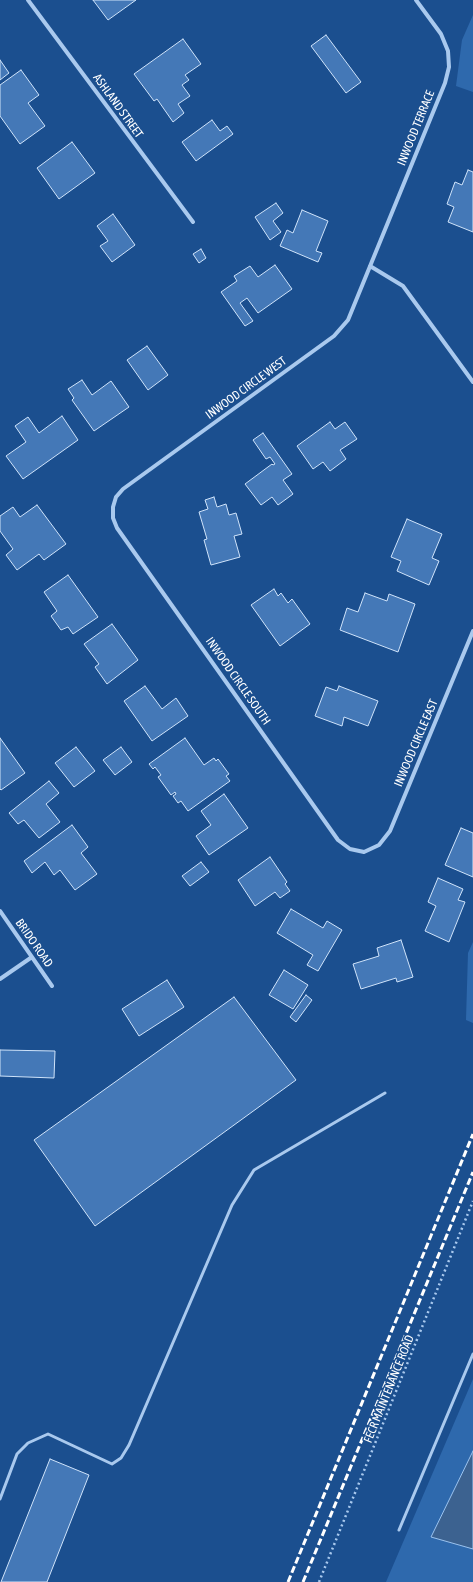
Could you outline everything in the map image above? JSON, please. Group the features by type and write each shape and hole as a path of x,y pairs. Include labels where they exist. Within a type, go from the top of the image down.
{"street":[{"name":"ASHLAND STREET","path":"28,0 192,222"},
{"name":"INWOOD TERRACE","path":"370,266 445,83 449,67 448,51 441,34 416,0"},
{"path":"370,266 403,286 473,382"},
{"name":"INWOOD CIRCLE WEST","path":"113,507 116,497 123,489 334,336 348,320 370,266"},
{"name":"INWOOD CIRCLE SOUTH","path":"113,507 113,518 117,528 338,840 350,848 364,852"},
{"name":"INWOOD CIRCLE EAST","path":"364,852 379,844 390,831 473,631"},
{"name":"BRIDO ROAD","path":"0,911 52,986"},
{"path":"0,979 32,957"}],"lane":[{"path":"0,1499 17,1454 28,1443 48,1434 112,1464 121,1458 129,1446 232,1204 254,1170 385,1093"},
{"path":"399,1530 473,1354"}],"path":[{"name":"FECR MAINTENANCE ROAD","path":"319,1582 362,1479 473,1201"}],"shaded area":[{"path":"473,15 473,92 456,86 462,40"},
{"path":"473,942 473,1023 466,1020 468,953"},
{"path":"473,1379 473,1451 431,1537 473,1549 473,1582 386,1582"},
{"path":"473,1451 473,1549 431,1537"}],"building":[{"path":"93,0 136,0 108,20"},
{"path":"326,35 361,82 346,93 311,46"},
{"path":"183,39 201,64 185,75 189,80 182,85 190,96 178,104 184,113 173,122 157,99 154,101 134,74"},
{"path":"0,60 9,73 0,80"},
{"path":"21,70 39,95 28,103 45,126 20,144 0,116 0,85"},
{"path":"212,120 220,131 227,126 233,134 196,161 182,142"},
{"path":"72,142 95,173 59,199 37,168"},
{"path":"468,170 473,172 473,232 448,222 454,207 447,204 455,182 462,185"},
{"path":"276,203 283,213 273,221 281,232 270,240 255,217"},
{"path":"302,210 328,221 316,251 322,253 318,262 280,246 287,230 293,233"},
{"path":"113,214 135,245 112,262 100,246 108,241 97,226"},
{"path":"201,249 206,258 199,263 193,254"},
{"path":"275,265 292,289 258,313 247,298 240,303 253,321 245,326 221,292 237,281 234,276 250,266 258,277"},
{"path":"147,346 168,375 148,390 127,360"},
{"path":"82,380 92,395 111,381 129,407 94,431 72,400 74,398 68,389"},
{"path":"62,416 78,440 23,479 6,456 26,442 15,426 28,417 39,433"},
{"path":"330,422 335,429 345,422 357,439 340,450 346,459 330,471 323,462 313,469 297,446"},
{"path":"263,433 292,474 283,480 293,494 278,505 272,497 261,505 245,484 272,464 275,464 270,457 266,459 253,440"},
{"path":"214,497 217,507 226,504 229,515 236,513 242,534 234,536 240,557 211,565 204,540 207,539 199,512 208,509 205,500"},
{"path":"37,505 66,544 44,560 39,554 17,570 6,555 13,549 0,531 0,516 13,507 20,517"},
{"path":"407,519 442,534 432,558 439,561 429,585 397,571 401,561 391,557"},
{"path":"68,575 98,617 73,634 68,627 61,630 51,616 57,611 44,592"},
{"path":"274,589 278,596 281,593 288,603 292,599 310,624 280,646 251,605"},
{"path":"365,593 387,601 389,594 415,604 398,652 340,630 347,608 358,612"},
{"path":"112,624 138,660 107,684 95,667 99,664 84,644"},
{"path":"145,686 162,709 176,698 188,716 152,741 124,701"},
{"path":"339,686 378,701 368,726 344,717 342,726 315,716 326,687 337,691"},
{"path":"0,738 25,773 1,790 0,789"},
{"path":"185,738 204,765 214,758 216,761 218,759 229,774 226,776 230,781 188,811 181,801 178,803 173,796 176,794 175,792 171,795 158,777 161,775 155,767 153,769 149,764"},
{"path":"76,747 95,771 74,787 55,763"},
{"path":"121,747 132,762 115,775 103,760"},
{"path":"49,781 59,793 46,804 60,822 39,838 24,820 18,824 9,813"},
{"path":"224,794 248,828 209,855 196,836 211,825 201,811"},
{"path":"72,825 88,847 81,853 97,874 75,890 60,870 54,875 45,862 32,873 24,861"},
{"path":"461,828 473,833 473,877 445,865"},
{"path":"270,857 287,882 285,884 290,891 280,898 275,892 255,906 238,880"},
{"path":"201,862 209,872 190,886 182,876"},
{"path":"438,878 463,889 458,900 465,902 449,942 425,931 436,906 428,902"},
{"path":"291,909 323,928 327,921 342,930 318,971 307,965 313,955 277,933"},
{"path":"401,940 413,977 397,982 396,978 361,989 353,964 379,956 377,948"},
{"path":"284,970 308,985 293,1009 269,995"},
{"path":"167,980 184,1007 139,1036 122,1009"},
{"path":"306,995 312,1000 296,1022 290,1017"},
{"path":"234,997 296,1080 95,1226 34,1140"},
{"path":"0,1050 55,1051 54,1078 0,1076"},
{"path":"50,1459 89,1475 47,1582 1,1582"}],"railway":[{"path":"288,1582 473,1134"},
{"path":"303,1582 473,1172"}]}
